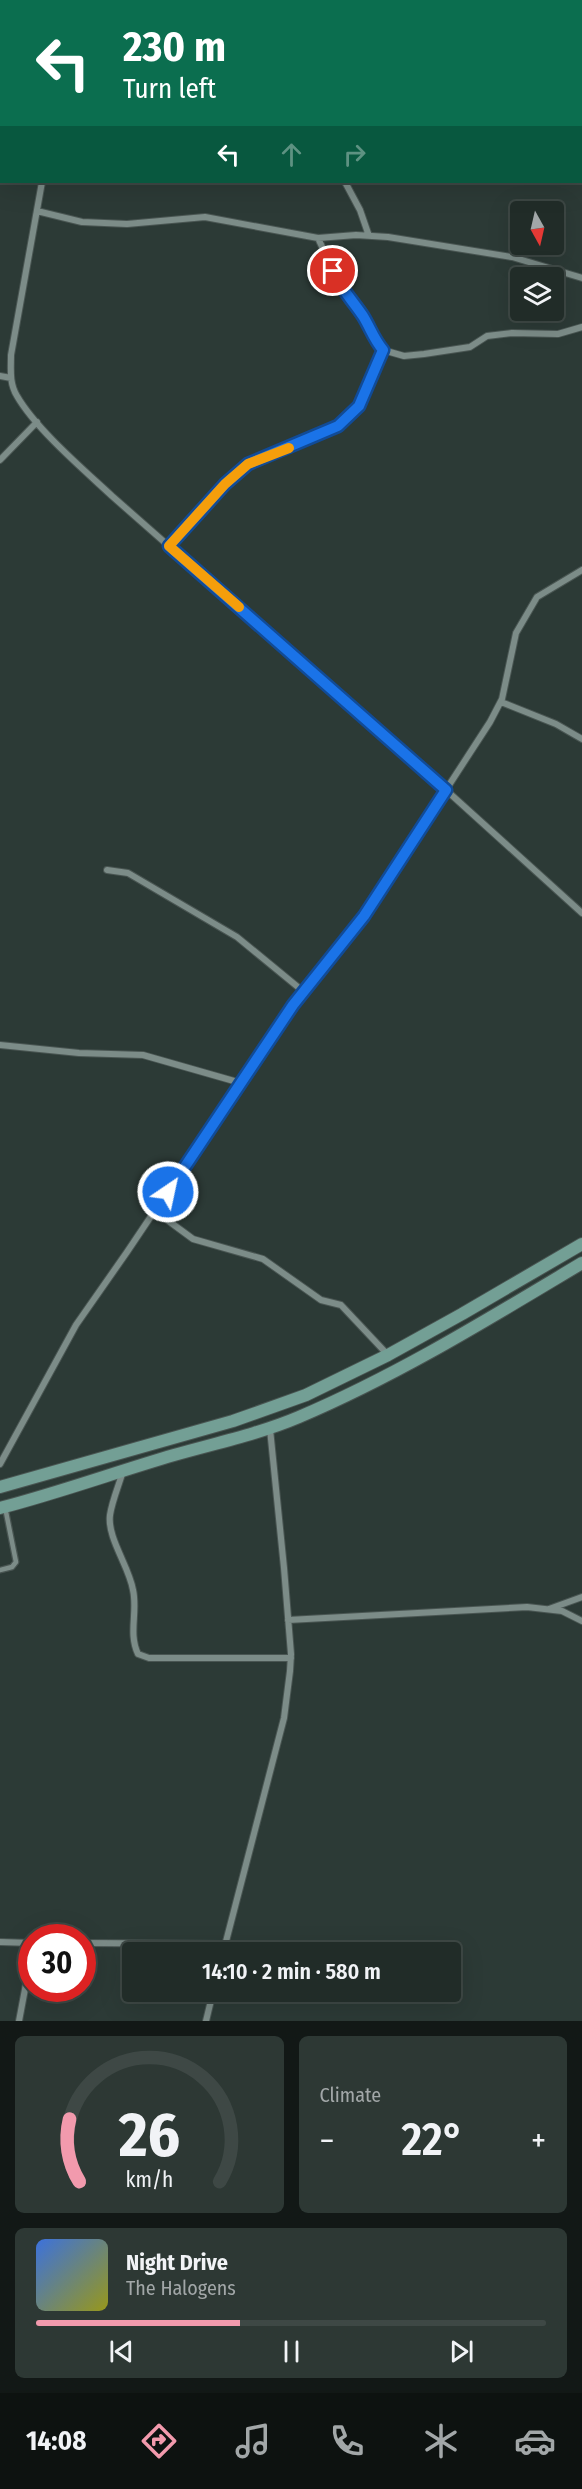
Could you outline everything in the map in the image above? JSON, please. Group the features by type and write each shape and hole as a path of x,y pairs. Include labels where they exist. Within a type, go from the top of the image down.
{"main road":[{"path":"0,1487 267,1411 306,1395 388,1355 582,1244"},
{"path":"3,1507 123,1470 270,1429 366,1386 582,1263"}],"street":[{"path":"42,183 15,330 10,378 16,395 37,422 112,496 582,913"},
{"path":"346,183 360,210 369,236"},
{"path":"37,211 82,222 128,224 205,217 318,238 369,236 512,257 582,278"},
{"path":"318,238 341,288 365,319 371,336 383,350 404,356 424,354 470,347 487,336 512,333 558,334 582,327"},
{"path":"169,546 225,484 248,464 338,426 359,406 383,350"},
{"path":"0,376 10,378"},
{"path":"0,460 37,422"},
{"path":"0,1464 76,1325 304,992 364,916 501,702 516,633 537,597 582,570"},
{"path":"501,702 556,724 582,739"},
{"path":"107,870 128,873 237,937 304,992"},
{"path":"0,1046 79,1053 144,1055 241,1083"},
{"path":"155,1211 193,1239 262,1259 321,1299 341,1305 388,1355"},
{"path":"226,1942 284,1718 291,1658 270,1429"},
{"path":"123,1470 110,1515 111,1530 134,1591 133,1642 138,1654 149,1658 291,1658"},
{"path":"546,1609 582,1597"},
{"path":"288,1620 493,1607 562,1611 582,1621"},
{"path":"0,1942 18,1943"},
{"path":"96,1943 122,1943"},
{"path":"19,2021 23,2002"},
{"path":"206,2021 211,2002"}],"lane":[{"path":"0,1570 12,1567 16,1562 3,1507"}],"slow traffic":[{"path":"239,607 169,546 225,484 248,464 289,448"}],"route":[{"path":"168,1192 293,1005 364,916 446,790 169,546 225,484 248,464 338,426 359,406 383,350 371,336 365,319 341,288 333,271"}]}
